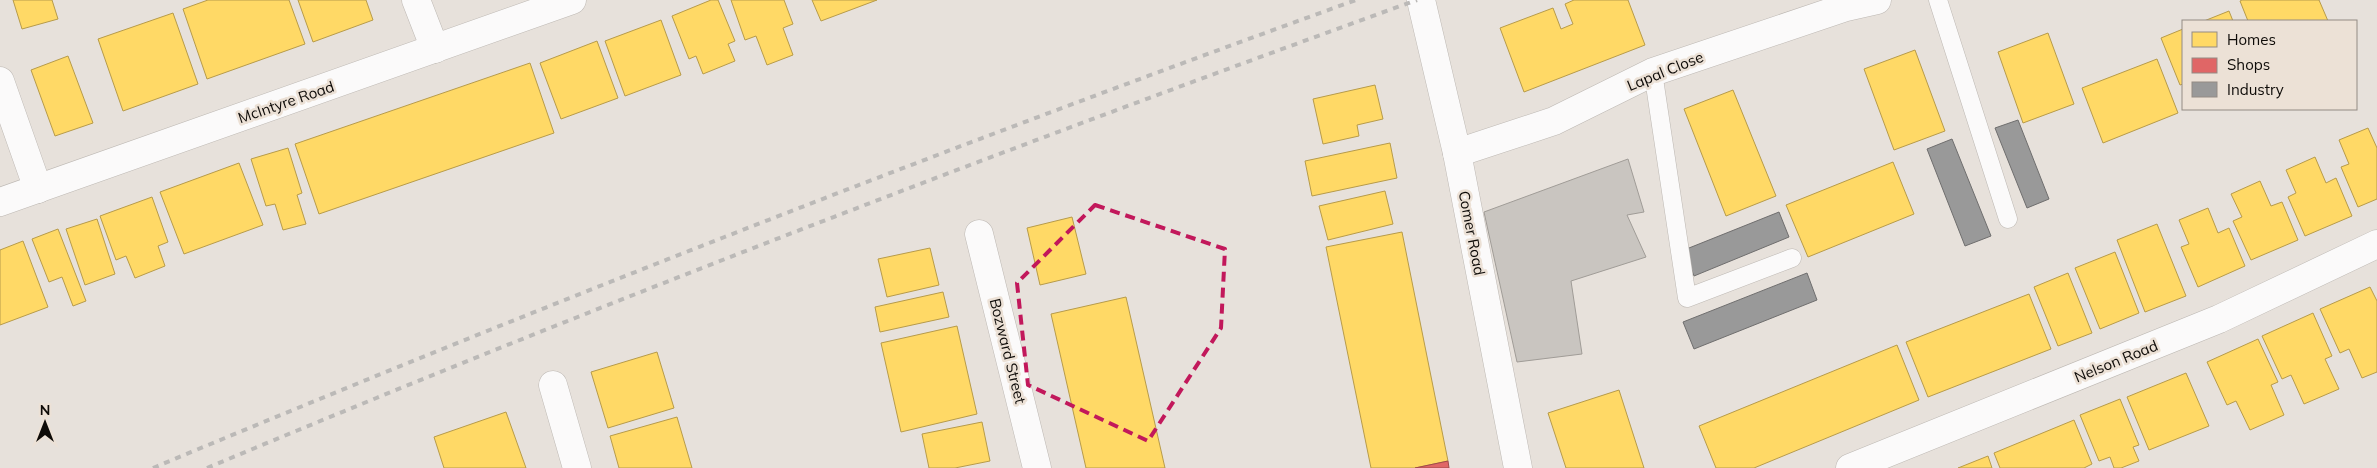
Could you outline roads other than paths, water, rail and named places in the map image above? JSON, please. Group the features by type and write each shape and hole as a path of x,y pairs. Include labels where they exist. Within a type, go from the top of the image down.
{"street":[{"path":"416,0 435,49"},
{"name":"McIntyre Road","path":"0,202 572,0"},
{"name":"Comer Road","path":"1421,0 1430,45 1457,153 1518,468"},
{"name":"Lapal Close","path":"1457,153 1554,121 1653,72 1846,7 1877,0"},
{"path":"0,82 38,189"},
{"name":"Bozward Street","path":"978,234 1037,468"},
{"name":"Nelson Road","path":"1850,468 2219,319 2377,244"},
{"path":"553,385 577,468"}],"lane":[{"path":"1938,0 2008,219"},
{"path":"1653,72 1687,298 1792,258"}],"railway":[{"path":"153,468 452,345 751,226 1053,111 1356,0"},
{"path":"207,468 658,285 960,169 1417,0"}]}
